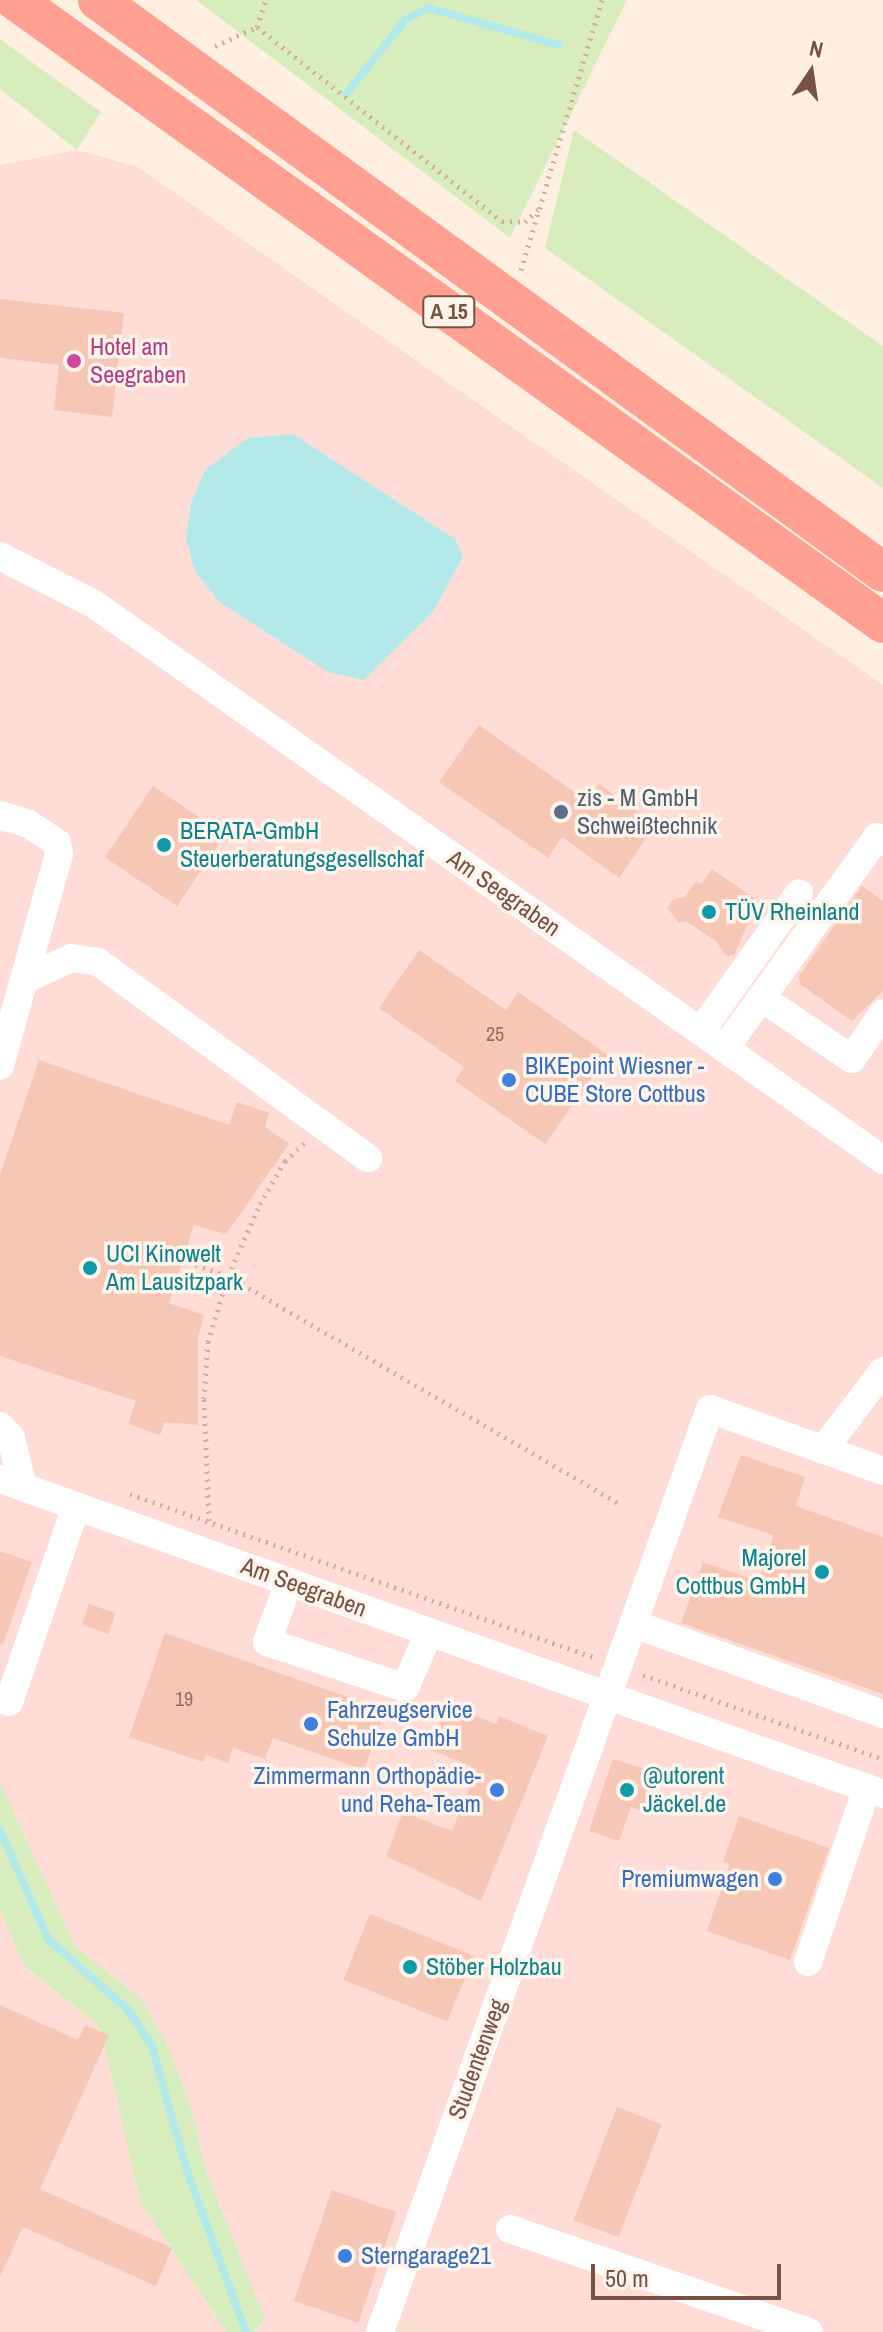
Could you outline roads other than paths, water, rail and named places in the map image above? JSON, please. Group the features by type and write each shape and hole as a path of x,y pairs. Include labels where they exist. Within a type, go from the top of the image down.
{"highway":[{"name":"A 15","path":"15,0 883,623"},
{"name":"A 15","path":"98,0 883,572"}],"street":[{"name":"Am Seegraben","path":"0,556 94,604 883,1160"},
{"path":"0,815 29,824 57,843 59,854 28,978 0,1066"},
{"path":"725,1048 877,837 883,842"},
{"path":"701,1031 799,893"},
{"path":"28,978 71,958 98,962 368,1158"},
{"path":"763,999 852,1059 883,1013"},
{"path":"823,1450 883,1371"},
{"path":"609,1695 710,1409 883,1471"},
{"path":"0,1426 11,1438 11,1483"},
{"name":"Am Seegraben","path":"11,1483 875,1791"},
{"path":"0,1699 9,1702 76,1506"},
{"path":"289,1582 267,1642 405,1688 429,1632"},
{"path":"634,1624 883,1714"},
{"name":"Studentenweg","path":"380,2332 609,1695"},
{"path":"808,1962 875,1791"},
{"path":"510,2229 809,2332"}],"water":[{"path":"293,434 455,539 463,557 432,613 364,680 328,672 219,602 195,571 186,538 191,503 205,470 248,438"}],"waterway":[{"path":"347,93 405,20 429,8 559,45"},
{"path":"0,1830 48,1939 128,2010 152,2046 187,2171 246,2332"}],"place":[{"name":"Hotel am Seegraben","path":"74,361"},
{"name":"zis - M GmbH Schweißtechnik","path":"561,812"},
{"name":"BERATA-GmbH Steuerberatungsgesellschaf","path":"164,845"},
{"name":"TÜV Rheinland","path":"709,912"},
{"name":"BIKEpoint Wiesner - CUBE Store Cottbus","path":"509,1080"},
{"name":"UCI Kinowelt Am Lausitzpark","path":"90,1268"},
{"name":"Majorel Cottbus GmbH","path":"822,1572"},
{"name":"Fahrzeugservice Schulze GmbH","path":"311,1724"},
{"name":"Zimmermann Orthopädie- und Reha-Team","path":"497,1790"},
{"name":"@utorent Jäckel.de","path":"627,1790"},
{"name":"Premiumwagen","path":"775,1879"},
{"name":"Stöber Holzbau","path":"410,1967"},
{"name":"Sterngarage21","path":"345,2256"}]}
